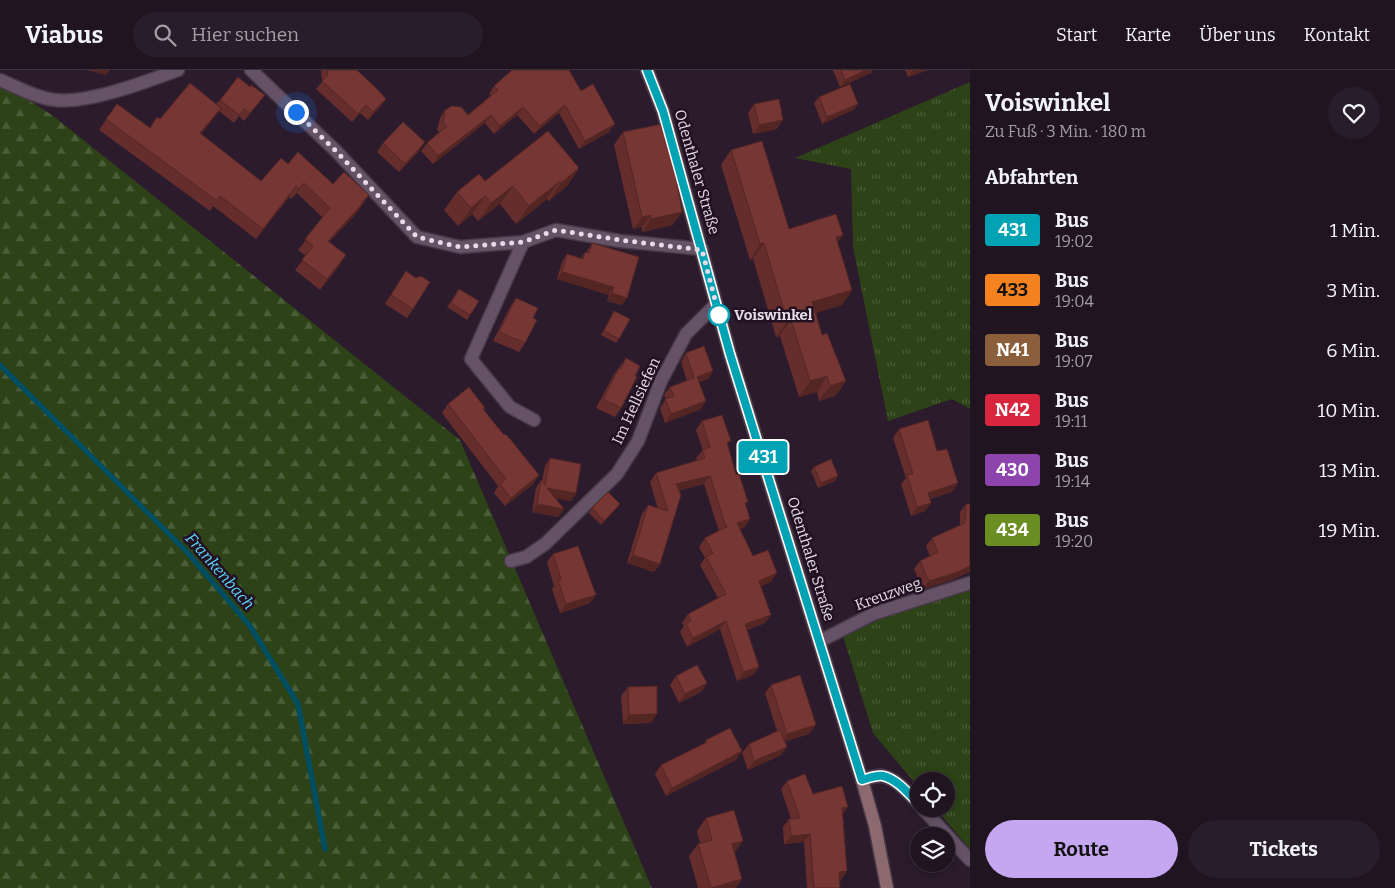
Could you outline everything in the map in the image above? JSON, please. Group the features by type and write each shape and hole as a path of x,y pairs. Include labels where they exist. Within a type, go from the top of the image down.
{"main road":[{"name":"Odenthaler Straße","path":"647,70 663,111 716,304 862,780 875,826 887,888"}],"street":[{"path":"0,80 42,98 78,100 145,82 178,70"},
{"path":"250,70 336,151 417,237 460,247 523,242 556,230 702,250"},
{"path":"523,242 471,359 510,407 534,420"},
{"name":"Im Hellsiefen","path":"511,561 526,557 545,544 617,474 638,441 662,382 686,334 716,304"},
{"name":"Kreuzweg","path":"820,641 873,614 970,583"},
{"path":"862,780 883,776 900,785 910,795"},
{"path":"930,817 970,860"}],"green space":[{"path":"0,82 52,115 460,440 652,888 0,888"},
{"path":"970,82 970,409 952,399 888,421 853,247 851,169 795,158"},
{"path":"970,585 970,849 955,831 955,827 951,827 943,817 955,817 955,772 910,772 910,777 873,733 843,636 891,614"}],"building":[{"path":"327,70 357,70 386,99 373,112 366,105 358,114 322,81 328,75"},
{"path":"512,70 569,70 581,91 593,84 615,124 585,141 565,105 540,126 523,107 500,126 491,115 438,156 427,143 447,126 443,122 445,110 452,106 461,107 468,115 498,90 494,86"},
{"path":"841,70 866,70 845,80"},
{"path":"238,77 250,87 251,85 265,95 250,113 244,109 239,115 220,100"},
{"path":"190,83 221,108 200,133 261,181 281,158 288,164 298,152 333,184 344,172 369,195 328,241 346,255 327,279 302,260 313,246 305,239 330,208 304,183 299,189 296,186 263,229 220,196 217,201 106,119 117,104 150,128 157,117 160,119"},
{"path":"850,84 858,104 827,117 819,97"},
{"path":"779,99 783,120 759,125 754,104"},
{"path":"403,122 425,142 405,164 383,143"},
{"path":"662,124 663,129 665,129 668,146 671,146 682,212 651,219 651,215 642,217 623,132"},
{"path":"548,131 579,168 529,206 513,186 491,203 485,196 471,208 457,192 479,174 485,181"},
{"path":"762,141 789,229 836,214 843,235 836,237 852,290 812,302 822,335 827,333 846,381 830,386 827,376 810,381 791,320 787,321 764,243 760,244 731,150"},
{"path":"592,243 639,257 627,298 612,293 614,287 562,272 567,254 583,259 585,252 589,253"},
{"path":"406,271 416,278 421,276 430,282 413,309 391,295"},
{"path":"459,289 479,301 470,315 451,303"},
{"path":"516,298 538,308 533,318 537,320 525,343 499,332"},
{"path":"614,311 630,319 619,339 604,331"},
{"path":"704,346 713,371 697,377 706,401 671,414 665,399 674,396 670,387 694,378 686,353"},
{"path":"626,358 640,366 635,376 637,377 621,408 603,399"},
{"path":"469,387 485,408 483,409 539,475 511,498 500,484 506,479 448,404"},
{"path":"722,415 731,441 727,442 736,475 739,474 748,502 745,503 750,519 737,523 753,556 768,550 777,573 759,581 771,615 745,624 759,667 743,672 726,621 693,638 686,624 691,621 688,614 726,594 706,557 713,553 705,538 728,526 726,527 710,476 676,484 681,495 660,564 633,555 648,505 668,511 656,473 705,458 702,450 710,447 702,421"},
{"path":"928,420 937,451 947,449 958,483 928,493 931,503 917,507 907,475 913,474 899,429"},
{"path":"550,458 581,464 576,493 547,488 564,509 537,504 541,480 545,485"},
{"path":"831,459 838,476 821,483 814,467"},
{"path":"608,492 620,504 604,521 592,508"},
{"path":"966,504 970,504 970,566 958,572 929,581 920,561 938,552 932,538 965,523"},
{"path":"578,546 596,595 566,604 558,580 561,579 553,554"},
{"path":"697,665 707,683 685,694 676,676"},
{"path":"800,675 816,725 787,734 771,685"},
{"path":"657,686 657,714 629,715 628,687"},
{"path":"730,728 742,751 672,788 661,765"},
{"path":"780,730 787,747 754,761 749,744"},
{"path":"805,774 813,794 842,786 848,807 842,808 847,871 839,872 840,888 814,888 810,834 791,836 789,819 800,818 787,781"},
{"path":"734,810 743,841 732,844 742,879 711,888 698,844 712,840 706,818"}],"waterway":[{"name":"Frankenbach","path":"0,365 187,552 250,626 298,704 325,849"}],"bus line":[{"name":"431","path":"647,70 663,111 730,354 862,780 883,776 900,785 910,795"}],"place":[{"name":"Voiswinkel","path":"719,315"}],"route":[{"path":"296,112 336,151 417,237 460,247 523,242 556,230 702,250 719,315"}]}
